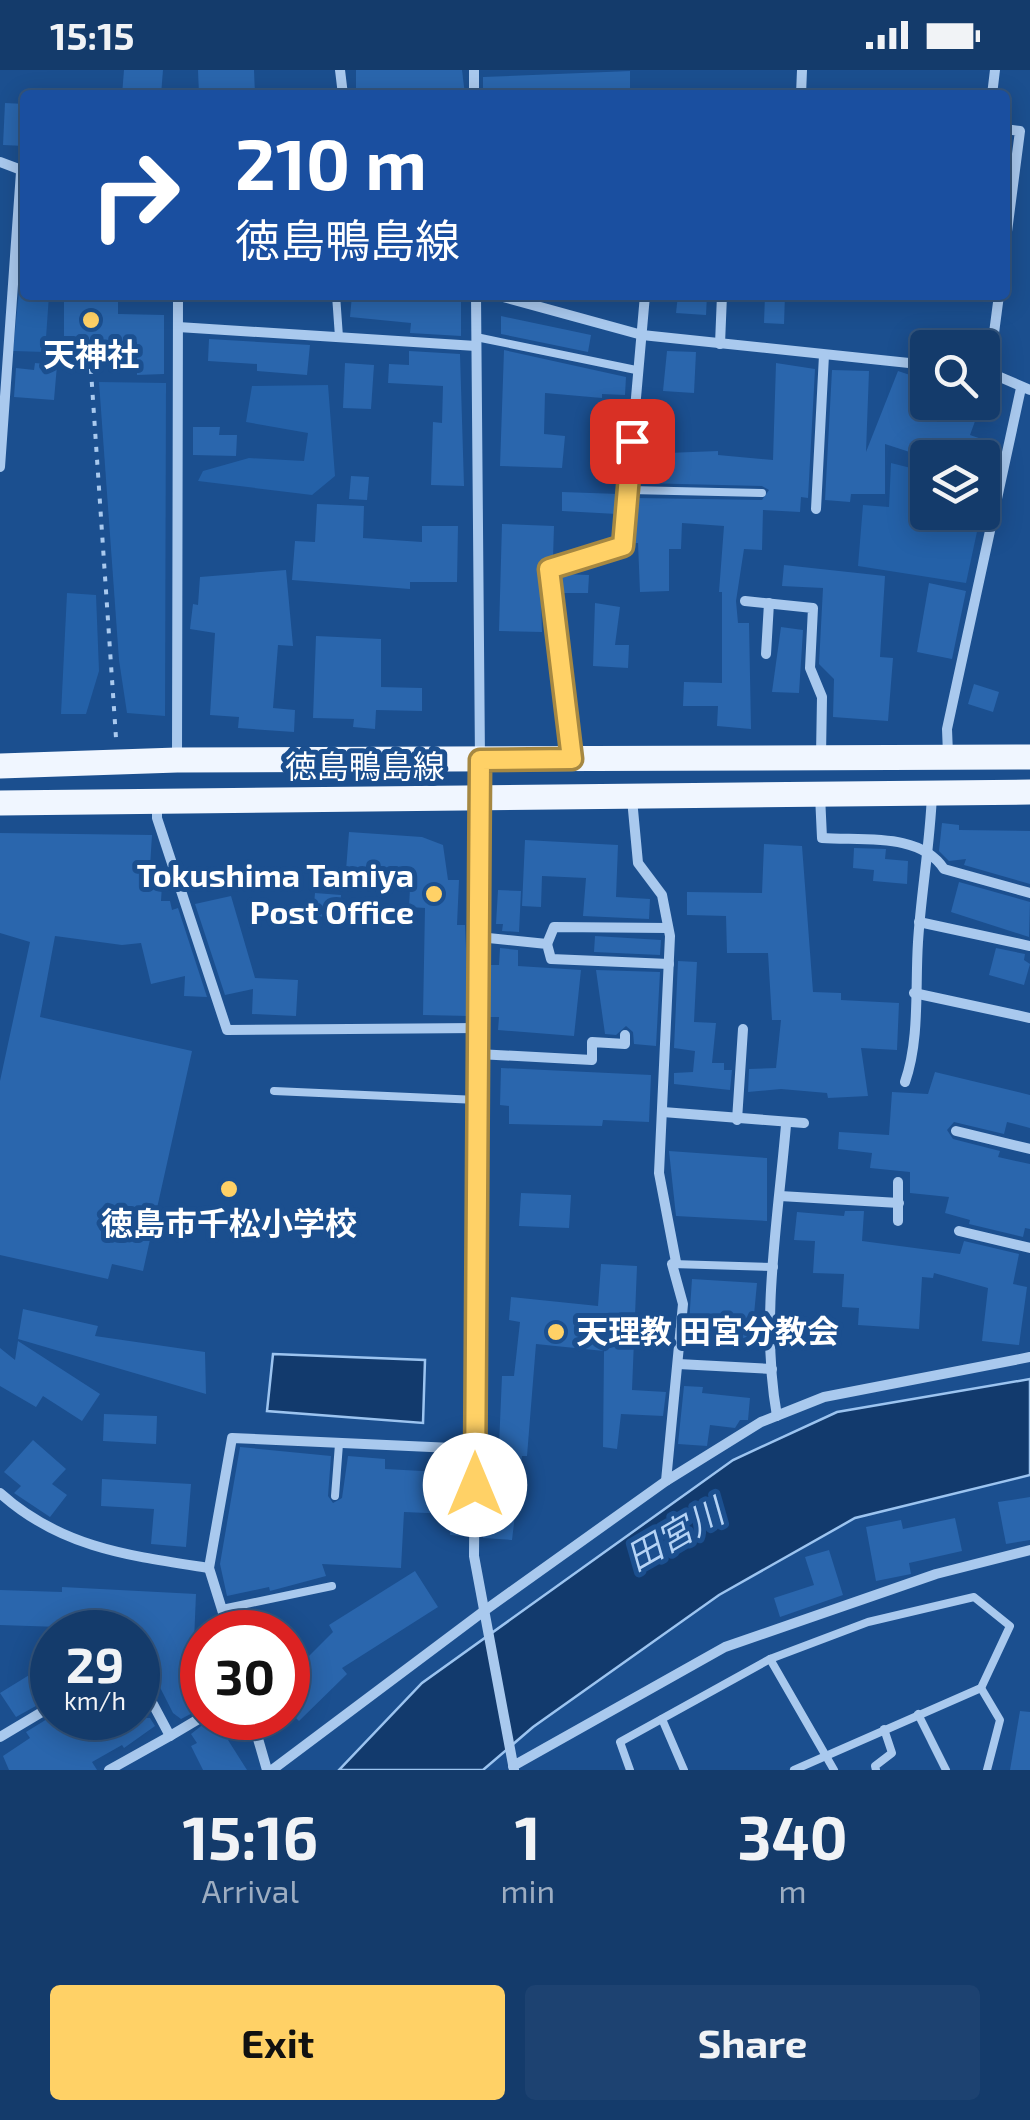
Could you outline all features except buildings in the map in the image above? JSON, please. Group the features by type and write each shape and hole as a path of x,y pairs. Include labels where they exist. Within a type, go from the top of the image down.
{"main road":[{"name":"徳島鴨島線","path":"0,766 177,760 1030,758"},
{"name":"徳島鴨島線","path":"0,803 631,793 1030,792"}],"street":[{"path":"1010,129 1020,131 1010,208"},
{"path":"0,467 4,346 20,199"},
{"path":"177,760 178,300"},
{"path":"476,300 480,798 474,1556 513,1768 725,1646 936,1574 1030,1550"},
{"path":"514,300 642,336 910,363"},
{"path":"572,759 549,569 623,546 636,370 646,300"},
{"path":"720,344 722,300"},
{"path":"993,330 998,300"},
{"path":"178,327 476,342"},
{"path":"816,509 824,355"},
{"path":"948,759 947,729 1026,389 1000,377"},
{"path":"745,601 813,608 810,668 822,696 821,758"},
{"path":"766,654 769,603"},
{"path":"631,793 638,863 662,894 668,928 659,1173 676,1262 672,1264 683,1304 666,1482"},
{"path":"820,794 822,838 914,844 944,869 1030,893"},
{"path":"905,1082 913,1059 919,922 930,854 932,794"},
{"path":"157,800 157,818 227,1030 478,1028"},
{"path":"919,922 1030,946"},
{"path":"668,928 554,927 547,944 551,959 669,964"},
{"path":"479,937 547,944"},
{"path":"914,994 1030,1018"},
{"path":"737,1120 743,1029"},
{"path":"478,1054 592,1060 592,1042 625,1044 625,1035"},
{"path":"663,1112 804,1124"},
{"path":"777,1416 772,1369 774,1267 786,1125"},
{"path":"956,1130 1030,1149"},
{"path":"898,1182 898,1221"},
{"path":"780,1196 898,1203"},
{"path":"959,1231 1030,1248"},
{"path":"260,1740 270,1770 666,1482 777,1416 824,1397 1030,1357"},
{"path":"678,1364 772,1369"},
{"path":"222,1609 209,1568 232,1438 475,1449"},
{"path":"0,1493 31,1521 82,1544 209,1568"},
{"path":"160,1717 170,1736"},
{"path":"0,1737 30,1719"},
{"path":"109,1770 180,1730"}],"lane":[{"path":"336,300 339,337"},
{"path":"476,342 636,370"},
{"path":"630,490 762,493"},
{"path":"274,1091 478,1100"},
{"path":"672,1264 774,1267"},
{"path":"335,1496 339,1444"},
{"path":"222,1609 332,1586"},
{"path":"630,1770 620,1742 770,1659 868,1622 974,1597 1010,1626 981,1688 794,1770"},
{"path":"770,1659 834,1770"},
{"path":"981,1688 1000,1720 987,1770"},
{"path":"918,1714 946,1770"},
{"path":"662,1719 684,1770"},
{"path":"876,1770 875,1766 892,1754 884,1729"}],"path":[{"path":"90,356 116,762"}],"shaded area":[{"path":"20,282 20,300 49,300 45,352 13,351"},
{"path":"99,382 166,383 165,716 127,713 119,660"},
{"path":"328,385 335,476 312,495 198,481 203,471 249,458 304,461 308,433 246,422 252,386"},
{"path":"891,463 910,468 910,530 977,530 966,583 858,566 863,505 889,507"},
{"path":"67,593 96,595 99,671 86,714 61,714"}],"water":[{"path":"273,1354 425,1360 423,1423 267,1411"},
{"name":"田宮川","path":"1030,1379 1030,1475 855,1518 719,1595 533,1727 483,1770 339,1770 422,1683 733,1460 837,1412"}],"place":[{"name":"天神社","path":"91,320"},
{"name":"Tokushima Tamiya Post Office","path":"434,894"},
{"name":"徳島市千松小学校","path":"229,1189"},
{"name":"天理教 田宮分教会","path":"556,1332"}],"route":[{"path":"475,1485 480,760 572,759 549,569 623,546 632,441"}]}
